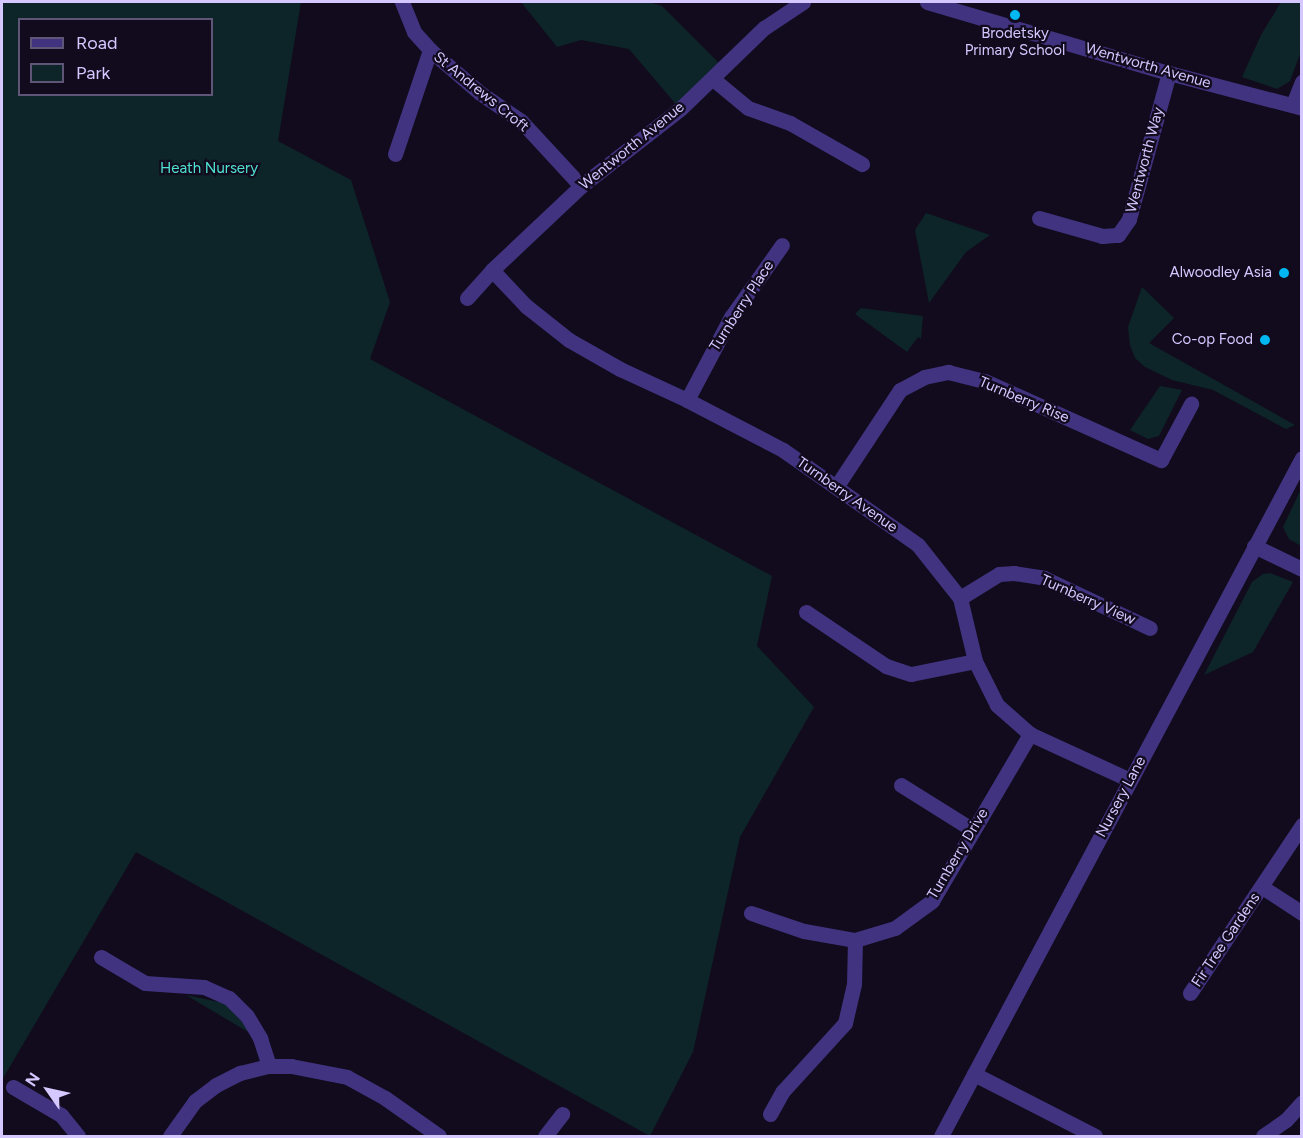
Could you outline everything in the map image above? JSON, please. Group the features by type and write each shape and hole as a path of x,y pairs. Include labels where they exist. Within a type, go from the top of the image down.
{"street":[{"name":"St Andrews Croft","path":"402,2 414,32 430,50 480,93 521,121 581,186"},
{"name":"Wentworth Avenue","path":"467,298 492,270 581,186 680,109 764,28 800,2"},
{"name":"Wentworth Avenue","path":"927,2 1169,74 1297,106"},
{"name":"St Andrews Croft","path":"395,154 430,50"},
{"name":"Wentworth Way","path":"1040,218 1102,236 1119,235 1129,219 1169,74"},
{"path":"713,79 748,108 790,123 862,164"},
{"path":"1297,106 1302,82"},
{"name":"Turnberry Place","path":"687,400 731,317 782,245"},
{"name":"Turnberry Avenue","path":"492,270 526,306 569,340 620,369 687,400 783,450 918,545 960,598 975,661 997,705 1030,734 1130,780"},
{"name":"Turnberry Rise","path":"836,487 900,390 932,375 948,372 986,381 1161,460 1191,404"},
{"name":"Nursery Lane","path":"940,1137 1302,458"},
{"path":"1254,546 1302,569"},
{"name":"Turnberry View","path":"960,598 999,574 1014,573 1044,578 1150,628"},
{"path":"806,612 886,666 911,674 975,661"},
{"name":"Turnberry Drive","path":"751,913 804,931 855,940 895,928 932,901 1030,734"},
{"path":"901,785 973,830"},
{"name":"Fir Tree Gardens","path":"1190,993 1302,825"},
{"name":"Fir Tree Gardens","path":"1262,887 1302,913"},
{"path":"770,1114 783,1091 845,1023 854,984 855,940"},
{"path":"101,957 145,983 204,987 229,998 248,1016 260,1038 269,1066"},
{"path":"170,1137 195,1101 216,1085 240,1073 269,1066 313,1068 347,1077 385,1098 439,1137"},
{"path":"974,1074 1095,1137"},
{"path":"13,1087 61,1115 78,1137"},
{"path":"1263,1137 1286,1120 1302,1102"},
{"path":"545,1137 562,1114"}],"green space":[{"name":"Heath Nursery","path":"2,2 301,2 278,141 351,180 390,302 370,359 772,576 757,646 814,707 740,837 693,1052 650,1136 136,852 2,1080"},
{"path":"521,2 649,2 662,6 724,68 680,109 629,49 581,40 557,47"},
{"path":"1281,2 1301,2 1302,49 1290,81 1277,89 1242,77 1261,35"},
{"path":"926,213 990,235 966,252 929,303 915,230"},
{"path":"1142,287 1174,318 1149,343 1295,425 1286,429 1213,390 1172,380 1145,367 1135,358 1130,345 1128,327"},
{"path":"861,308 923,316 921,339 918,337 907,352 855,314"},
{"path":"1160,386 1182,390 1159,436 1148,439 1130,430"},
{"path":"1301,489 1301,546 1289,539 1283,527"},
{"path":"1270,573 1293,582 1253,652 1204,675 1252,582 1263,574"},
{"path":"186,995 223,1003 240,1016 248,1032"}],"place":[{"name":"Brodetsky Primary School","path":"1015,15"},
{"name":"Alwoodley Asia","path":"1284,273"},
{"name":"Co-op Food","path":"1265,340"}]}
